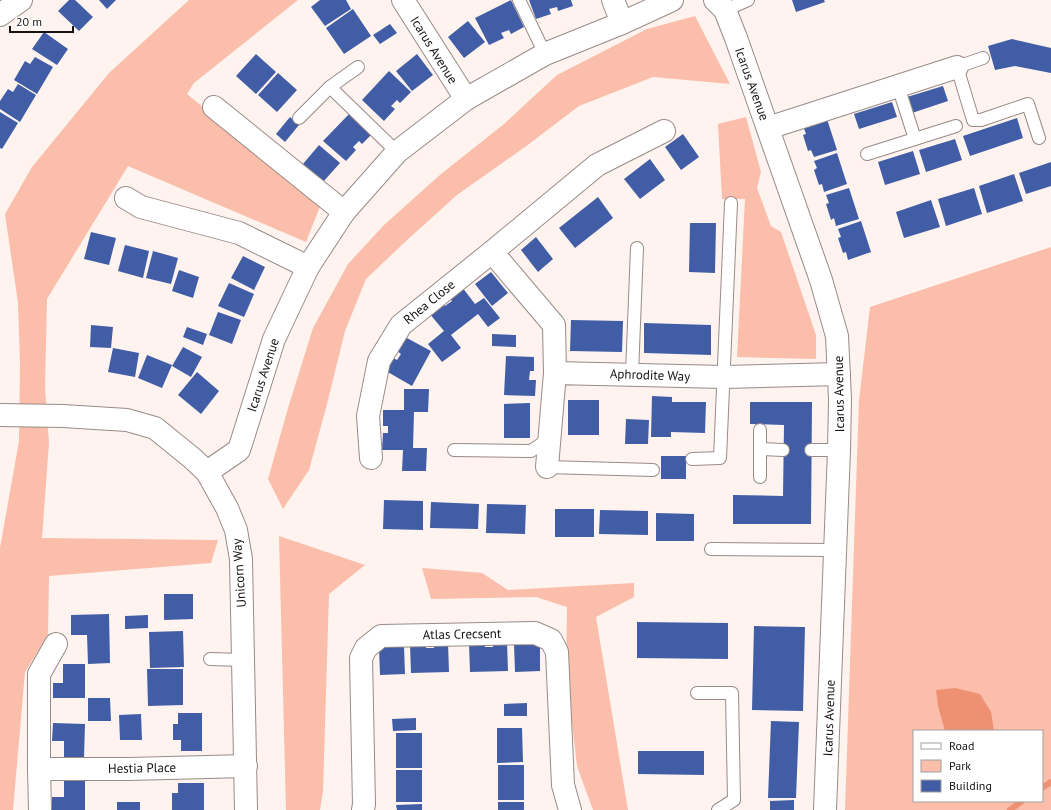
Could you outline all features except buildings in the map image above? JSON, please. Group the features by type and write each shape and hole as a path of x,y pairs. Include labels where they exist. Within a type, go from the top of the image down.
{"street":[{"path":"0,15 21,0"},
{"name":"Icarus Avenue","path":"403,0 466,99"},
{"path":"613,0 622,23"},
{"name":"Icarus Avenue","path":"207,472 239,450 274,340 308,267 344,212 397,152 466,99 545,54 622,23 672,0"},
{"name":"Icarus Avenue","path":"720,5 768,128 821,280 837,336 840,374 839,450 825,810"},
{"path":"768,128 957,67"},
{"path":"214,107 344,212"},
{"name":"Rhea Close","path":"371,458 368,416 379,361 401,325 597,165 664,131"},
{"path":"126,198 141,207 239,233 308,267"},
{"path":"492,252 554,325 555,373 547,467"},
{"name":"Aphrodite Way","path":"555,373 724,377 840,374"},
{"name":"Unicorn Way","path":"0,415 63,416 127,420 155,428 207,472 227,508 236,530 241,559 246,810"},
{"name":"Atlas Crecsent","path":"362,810 364,804 361,658 366,648 381,636 535,632 551,640 557,652 563,785 570,810"},
{"path":"40,810 39,674 56,644"},
{"name":"Hestia Place","path":"39,769 129,769 246,766"}],"lane":[{"path":"519,0 545,54"},
{"path":"720,5 748,0"},
{"path":"983,58 957,67 973,120 981,120 1028,104 1039,138"},
{"path":"299,118 330,87 358,67"},
{"path":"898,86 915,139"},
{"path":"330,87 397,152"},
{"path":"867,154 956,126"},
{"path":"692,459 720,458 731,203"},
{"path":"632,374 637,248"},
{"path":"760,430 760,477"},
{"path":"454,450 531,451 550,438"},
{"path":"760,449 783,450"},
{"path":"811,450 839,450"},
{"path":"547,467 653,470"},
{"path":"711,549 835,550"},
{"path":"210,660 243,660"},
{"path":"697,693 732,693 734,800 718,810"}],"green space":[{"path":"189,0 298,0 194,83 187,94 321,204 306,242 128,166 47,299 45,387 49,443 42,538 218,540 211,563 49,576 48,635 25,672 13,810 0,810 0,548 19,441 20,364 18,303 5,214 32,167 109,73"},
{"path":"695,16 730,84 653,77 579,106 529,144 457,195 366,279 345,331 309,470 283,509 268,479 313,328 348,264 384,225 441,174 504,124 557,75 647,29"},
{"path":"746,117 761,172 757,188 771,226 781,232 816,335 816,359 737,357 745,199 722,199 718,124"},
{"path":"1051,247 1051,810 845,810 859,400 870,307"},
{"path":"279,536 365,565 329,594 323,791 320,810 286,810"},
{"path":"422,568 482,573 508,590 634,583 634,597 596,617 628,810 593,810 577,766 566,670 567,607 536,597 431,599"}],"shaded area":[{"path":"955,688 980,694 991,712 994,730 945,730 938,706 936,690"}],"waterway":[{"path":"1043,787 1051,782"},
{"path":"1010,810 1021,802"}]}
